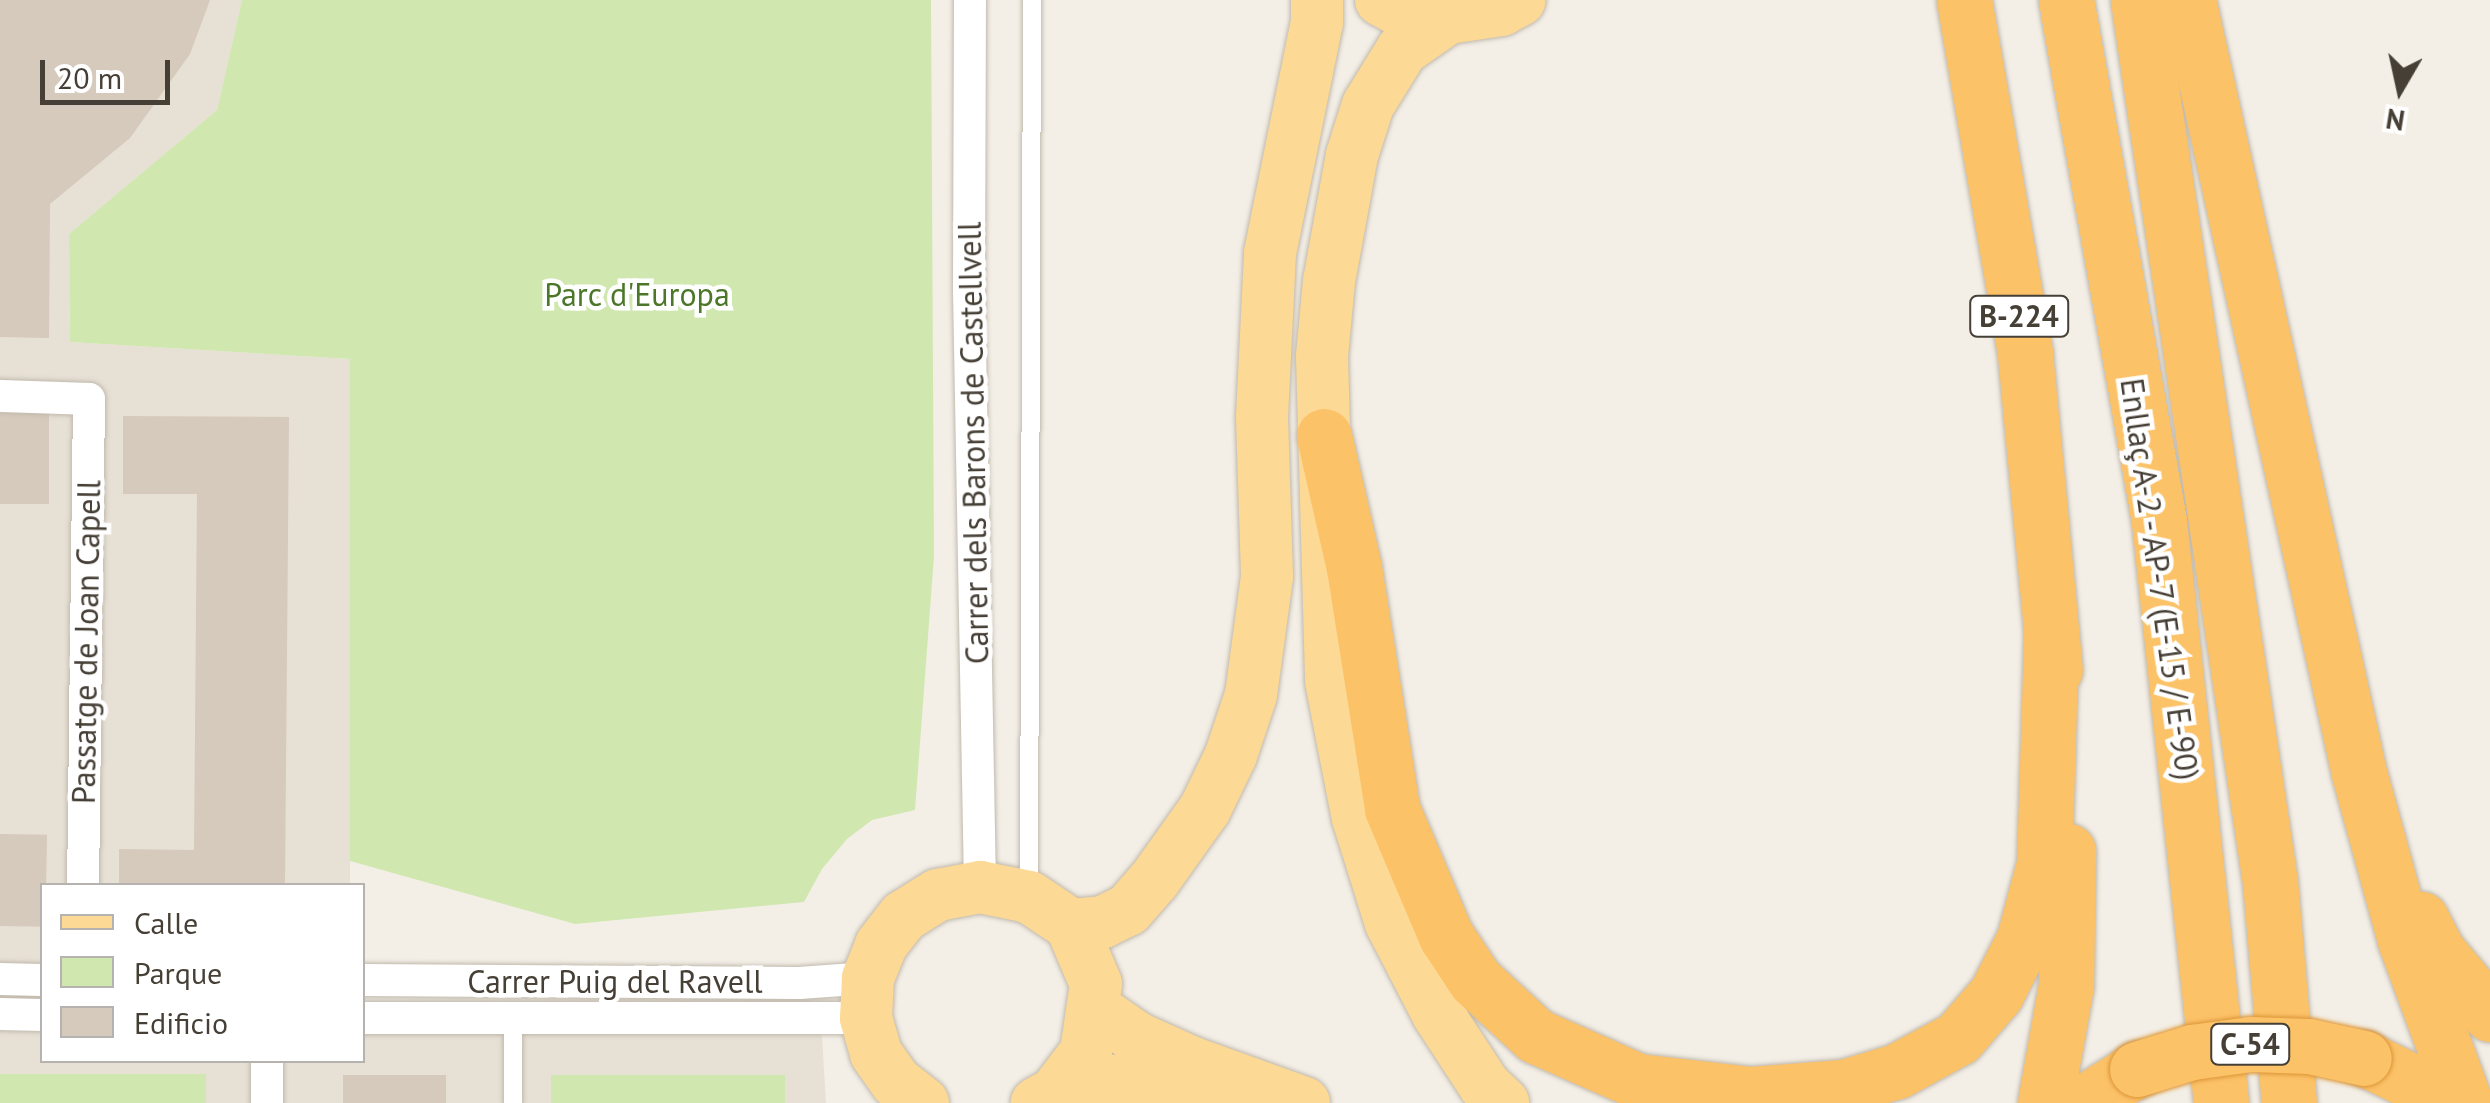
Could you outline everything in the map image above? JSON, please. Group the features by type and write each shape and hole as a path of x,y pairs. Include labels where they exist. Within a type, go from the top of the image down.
{"highway":[{"name":"B-224","path":"1964,0 2026,354 2052,636"},
{"name":"Enllaç A-2 - AP-7 (E-15 / E-90)","path":"2066,0 2159,522 2221,1103"},
{"name":"Enllaç A-2 - AP-7 (E-15 / E-90)","path":"2138,0 2270,882 2289,1103"},
{"path":"2188,0 2359,774 2405,940 2466,1103"},
{"path":"1324,436 1354,568 1392,809 1446,936 1476,980 1536,1036 1638,1081 1751,1094 1844,1087 1898,1072 1958,1038 1996,994 2024,939 2044,864 2052,636"},
{"path":"2045,1103 2066,985 2068,823 2052,636"},
{"path":"2359,774 2400,875 2438,952 2490,1014"},
{"name":"C-54","path":"2083,1103 2138,1069 2192,1052 2250,1044 2309,1046 2364,1058 2456,1103"}],"main road":[{"path":"923,1103 896,1082 876,1054 867,998 880,945 904,916 938,895 1027,903 1104,922 1128,910 1155,879 1205,809 1231,755 1251,695 1267,576 1262,418 1270,253 1317,22 1317,0"},
{"path":"1381,0 1396,8 1448,18 1501,10 1520,0"},
{"path":"1448,18 1402,50 1378,86 1352,155 1329,281 1322,356 1331,681 1358,818 1399,938 1438,1014 1486,1086 1503,1103"},
{"path":"1027,903 1096,984 1086,1052 1054,1090"},
{"path":"1095,1009 1165,1050 1304,1103"},
{"path":"1054,1090 1150,1084 1202,1103"}],"street":[{"name":"Carrer dels Barons de Castellvell","path":"970,0 969,291 1027,903"},
{"name":"Passatge de Joan Capell","path":"0,396 90,399 83,883"},
{"path":"0,979 40,980"},
{"name":"Carrer Puig del Ravell","path":"365,980 799,983 867,998"},
{"name":"Carrer Puig del Ravell","path":"365,1018 513,1018 867,998"},
{"path":"0,1014 40,1015"},
{"path":"267,1063 267,1103"}],"lane":[{"path":"1027,903 1032,0"},
{"path":"513,1018 513,1103"}],"shaded area":[{"path":"0,0 242,0 217,110 69,234 70,342 350,359 350,883 40,883 40,1063 365,1063 365,1009 820,1004 826,1103 0,1103"}],"green space":[{"name":"Parc d'Europa","path":"242,0 931,0 934,556 915,810 872,820 847,839 822,869 804,902 575,924 350,861 350,359 70,342 69,234 217,110"},
{"path":"0,1074 206,1074 206,1103 0,1103"},
{"path":"551,1075 785,1075 785,1103 551,1103"}],"building":[{"path":"0,0 210,0 190,54 130,138 50,204 49,338 0,337"},
{"path":"0,413 49,413 49,504 0,504"},
{"path":"123,416 289,417 285,883 119,883 119,849 194,850 197,494 123,494"},
{"path":"0,834 47,835 46,883 40,883 40,927 0,926"},
{"path":"343,1075 446,1075 446,1103 343,1103"}]}
